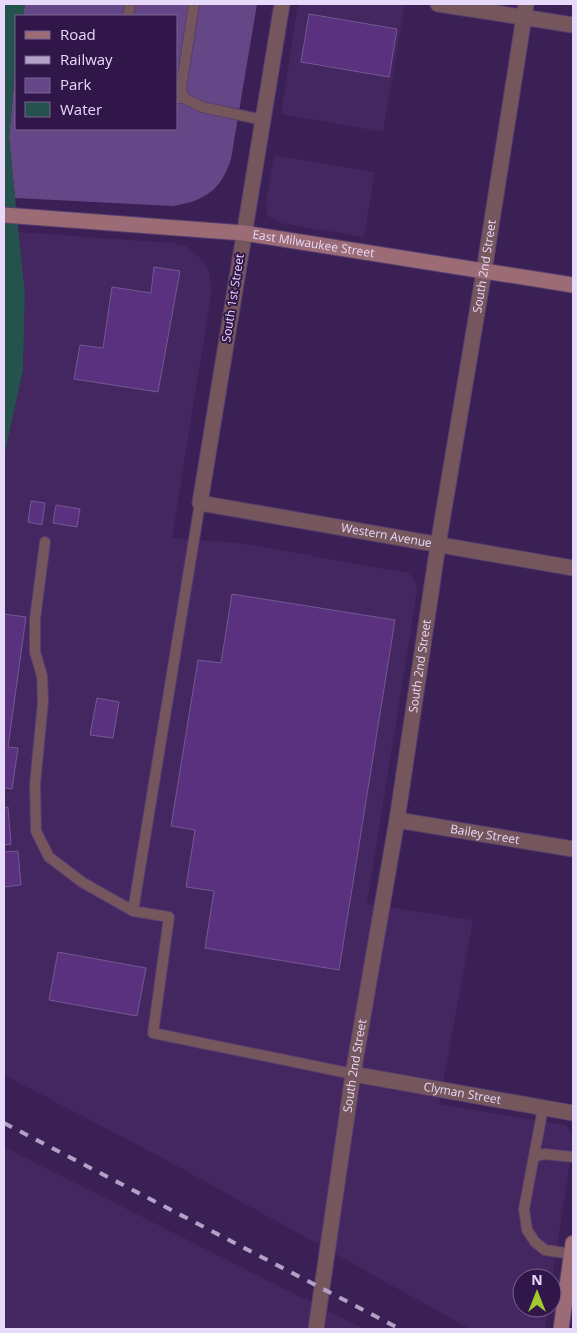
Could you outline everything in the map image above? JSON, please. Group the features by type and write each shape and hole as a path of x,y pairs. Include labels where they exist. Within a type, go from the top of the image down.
{"street":[{"name":"South 1st Street","path":"200,503 282,4"},
{"path":"438,4 524,10 573,25"},
{"name":"South 2nd Street","path":"316,1329 353,1074 397,820 438,545 484,271 524,10"},
{"name":"East Milwaukee Street","path":"4,216 244,233 573,285"},
{"name":"Western Avenue","path":"200,503 573,568"},
{"name":"Bailey Street","path":"397,820 573,849"},
{"name":"Clyman Street","path":"353,1074 573,1113"},
{"path":"561,1329 572,1249"}],"lane":[{"path":"194,4 180,98 202,107 263,120"},
{"path":"133,911 200,503"},
{"path":"45,542 35,619 35,652 42,676 43,702 35,784 36,831 49,857 82,882 133,911 169,917 152,1033 353,1074"},
{"path":"543,1108 529,1174 524,1210 527,1230 535,1242 545,1250 572,1249"},
{"path":"534,1157 544,1154 573,1157"}],"shaded area":[{"path":"298,4 405,4 383,132 281,114"},
{"path":"274,155 375,172 364,237 281,223 268,216 266,204"},
{"path":"19,232 172,243 186,246 207,266 210,276 211,295 172,538 240,543 408,573 414,579 417,587 416,597 367,904 473,920 439,1104 565,1125 571,1131 573,1142 554,1268 512,1268 512,1318 547,1318 545,1329 470,1329 168,1161 4,1075 4,456 23,371 25,294"},
{"path":"4,1147 364,1329 4,1329"}],"green space":[{"path":"25,4 257,4 231,159 227,170 217,186 203,197 173,206 15,198 9,138 15,72 15,130 178,130 178,15 23,15"}],"water":[{"path":"4,4 25,4 23,15 15,15 15,72 9,138 25,294 23,371 4,456"}],"building":[{"path":"309,14 397,29 389,77 301,62"},
{"path":"154,267 180,271 158,392 74,379 80,345 103,348 112,287 151,293"},
{"path":"31,501 45,503 42,525 28,522"},
{"path":"56,505 80,509 77,527 53,523"},
{"path":"232,594 395,620 339,970 205,948 214,891 186,887 195,830 171,826 198,660 221,663"},
{"path":"4,614 26,617 8,747 18,748 12,789 4,788"},
{"path":"97,698 119,702 113,738 90,735"},
{"path":"8,807 11,844 4,845 4,808"},
{"path":"18,851 21,885 4,887 4,852"},
{"path":"58,952 146,968 137,1016 49,1000"}],"railway":[{"path":"4,1123 400,1329"}]}
